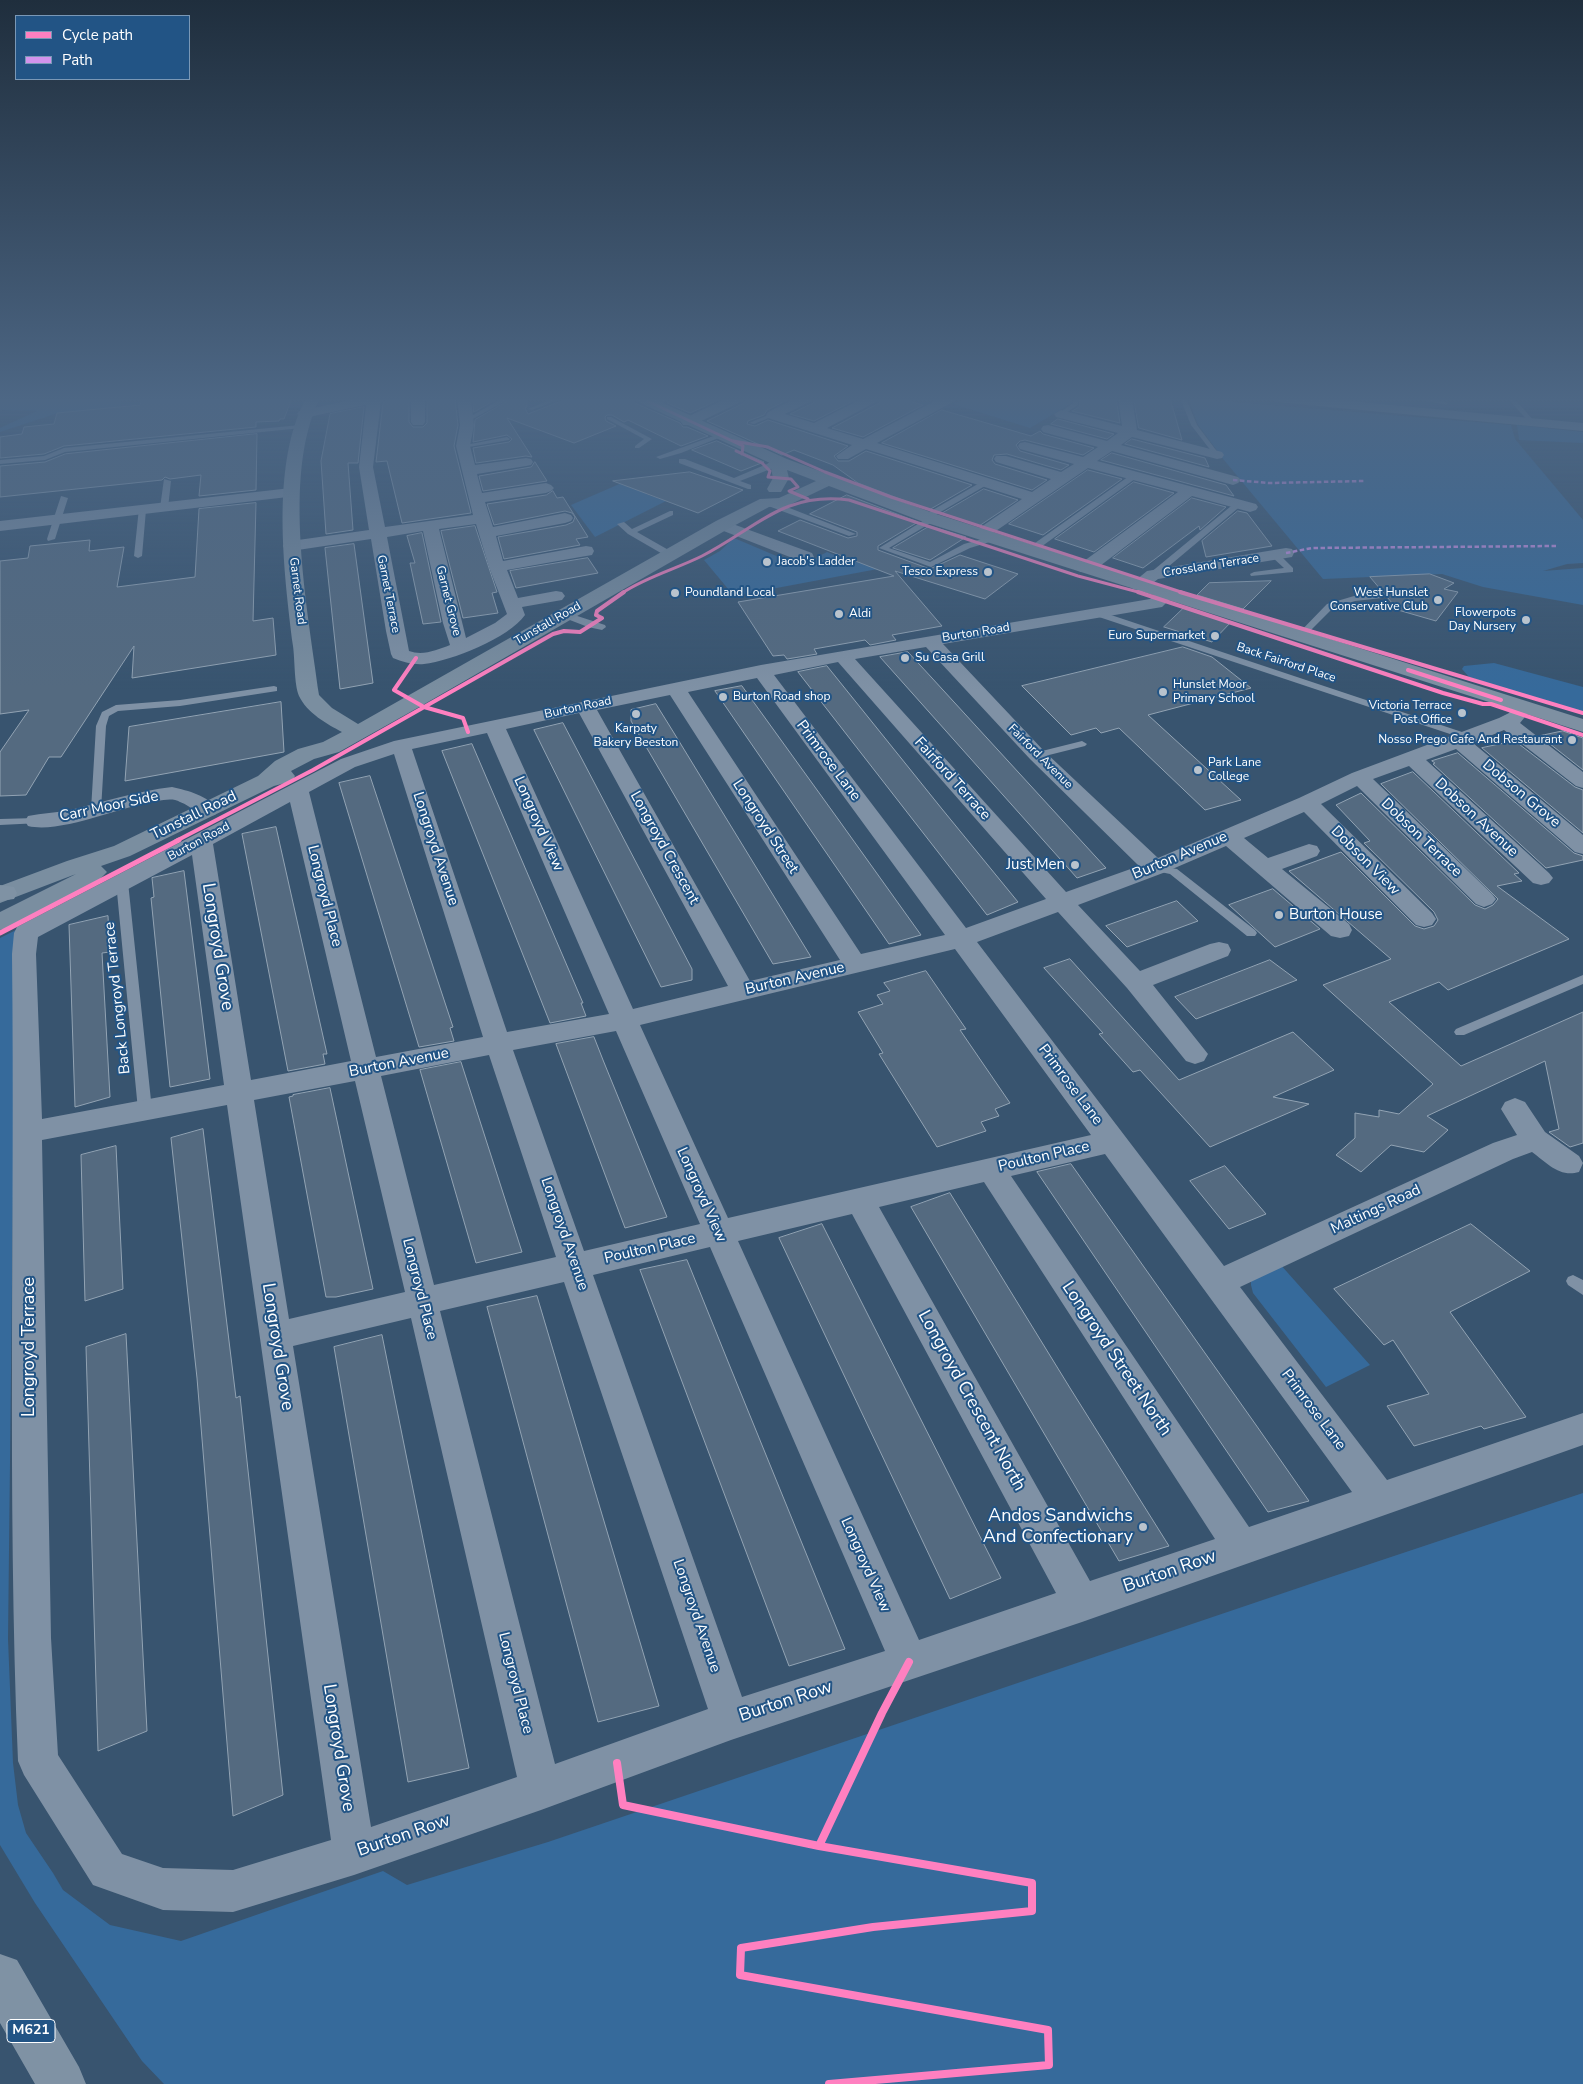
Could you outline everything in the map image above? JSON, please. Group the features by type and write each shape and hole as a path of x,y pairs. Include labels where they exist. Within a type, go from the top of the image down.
{"highway":[{"name":"M621","path":"0,1977 62,2084"}],"main road":[{"path":"866,495 929,518 991,531 1031,550 1086,568 1146,580 1166,594 1299,636 1515,714 1583,726"}],"street":[{"path":"0,526 272,495"},
{"name":"Garnet Road","path":"291,495 291,546 309,695 323,712 358,732"},
{"name":"Garnet Terrace","path":"371,495 400,654 416,658"},
{"path":"475,495 497,567 514,609"},
{"path":"476,499 500,495"},
{"name":"Tunstall Road","path":"2,894 75,866 122,851 266,781 295,773 317,761 331,747 565,615 770,496 781,503 797,495"},
{"path":"1025,495 1034,498"},
{"path":"991,531 1038,495"},
{"path":"1086,568 1183,495"},
{"path":"1205,495 1245,506"},
{"path":"291,546 430,525 484,525 565,518"},
{"name":"Garnet Grove","path":"430,525 452,623 460,647"},
{"path":"722,525 806,557"},
{"path":"497,567 586,551"},
{"name":"Crossland Terrace","path":"1146,580 1280,554"},
{"name":"Burton Road","path":"13,928 122,882 348,763 401,746 585,706 761,671 1156,603 1166,594"},
{"name":"Tunstall Road","path":"416,658 436,656 460,647 506,624 514,609 556,596"},
{"name":"Fairford Avenue","path":"930,641 1037,756 1155,868"},
{"name":"Fairford Terrace","path":"842,656 1136,982 1195,1054"},
{"name":"Primrose Lane","path":"761,671 1380,1500"},
{"name":"Longroyd Street","path":"676,689 855,964"},
{"name":"Longroyd Crescent","path":"585,706 743,991"},
{"path":"1515,714 1583,782"},
{"name":"Burton Avenue","path":"28,1132 624,1020 961,939 1155,868 1307,803 1359,778 1411,757 1464,739 1515,714"},
{"name":"Longroyd View","path":"494,727 909,1662"},
{"name":"Dobson Grove","path":"1464,739 1583,847"},
{"name":"Longroyd Avenue","path":"401,746 498,1044 731,1720"},
{"name":"Dobson Avenue","path":"1411,757 1541,878"},
{"name":"Dobson Terrace","path":"1359,778 1484,899"},
{"name":"Longroyd Place","path":"298,789 541,1790"},
{"name":"Carr Moor Side","path":"36,821 68,817 149,796 172,794 188,797 207,810"},
{"name":"Dobson View","path":"1307,803 1424,919"},
{"path":"1228,836 1340,930"},
{"name":"Longroyd Grove","path":"201,841 354,1854"},
{"name":"Tunstall Road","path":"13,928 86,879 122,851"},
{"path":"1265,867 1309,851"},
{"name":"Longroyd Terrace","path":"13,928 24,954 28,1132 32,1638 38,1761"},
{"path":"1136,982 1219,950"},
{"path":"1515,1108 1535,1140 1569,1164"},
{"name":"Maltings Road","path":"1218,1283 1503,1151 1535,1140"},
{"name":"Poulton Place","path":"275,1336 1112,1141"},
{"name":"Longroyd Street North","path":"991,1170 1241,1547"},
{"name":"Longroyd Crescent North","path":"860,1200 1082,1603"},
{"name":"Burton Row","path":"38,1761 108,1870 163,1889 233,1891 354,1854 541,1790 731,1720 1082,1603 1583,1429"}],"lane":[{"path":"164,508 165,495"},
{"path":"966,495 882,548 931,565 991,531"},
{"path":"1031,550 1108,495"},
{"path":"770,496 852,534"},
{"path":"51,539 64,498"},
{"path":"1146,580 1245,506"},
{"path":"138,556 142,510"},
{"path":"631,532 670,513"},
{"path":"621,524 669,554"},
{"path":"1254,574 1290,570 1280,554"},
{"path":"1299,636 1330,606 1354,599 1379,596"},
{"name":"Back Fairford Place","path":"1096,613 1464,739"},
{"path":"565,615 602,627"},
{"path":"96,810 102,726 105,714 116,708 180,703 274,689"},
{"path":"1037,756 1082,744"},
{"path":"0,822 36,821"},
{"path":"1155,868 1173,871 1252,933"},
{"name":"Back Longroyd Terrace","path":"122,882 146,1110"},
{"path":"1460,1032 1583,979"}],"shaded area":[{"path":"593,495 650,495 666,501 595,537 571,505"},
{"path":"1253,495 1562,495 1583,520 1583,563 1567,564 1543,571 1583,568 1583,605 1483,587 1442,574 1323,579"},
{"path":"734,538 800,566 827,552 854,563 859,560 883,568 734,596 704,560 720,551"},
{"path":"1494,663 1583,687 1583,713 1469,677 1462,669 1464,666"},
{"path":"16,930 8,1639 13,1763 18,1805 26,1833 63,1890 110,1925 181,1941 383,1871 407,1885 548,1842 1583,1493 1583,2084 164,2084 142,2061 35,1903 0,1845 0,938"},
{"path":"1279,1263 1370,1365 1326,1387 1253,1293 1251,1279"}],"building":[{"path":"323,495 350,495 353,530 326,534"},
{"path":"395,495 466,495 471,513 402,523"},
{"path":"544,495 555,495 557,498 563,497 588,537 576,539 580,545 504,559 498,537 566,525 573,522 575,517 572,513 565,511 494,525 487,504"},
{"path":"651,495 733,495 698,513"},
{"path":"848,495 918,522 878,546 878,550 930,569 960,555 1018,574 985,599 895,571 942,626 892,635 896,640 870,645 865,640 814,649 817,654 787,659 784,655 773,656 738,602 894,576 778,531 800,520 848,538 857,536 857,532 810,514"},
{"path":"890,495 954,495 929,510"},
{"path":"973,495 1003,495 1018,500 979,526 941,514"},
{"path":"1051,495 1099,495 1043,535 1009,524"},
{"path":"1116,495 1171,495 1094,552 1055,539"},
{"path":"1192,498 1226,507 1200,530 1199,526 1143,568 1113,558"},
{"path":"256,503 253,621 273,618 276,655 132,678 134,646 61,757 49,757 26,795 0,796 0,752 29,710 0,714 0,561 28,558 30,546 90,540 89,551 124,547 117,587 195,577 199,509"},
{"path":"1238,511 1247,513 1272,546 1206,557 1202,541"},
{"path":"475,526 497,592 492,593 498,613 463,618 441,531"},
{"path":"930,526 966,537 930,560 893,548"},
{"path":"422,533 441,622 423,624 410,563 415,563 407,536"},
{"path":"354,544 373,683 340,689 325,548"},
{"path":"588,558 598,573 516,588 510,571"},
{"name":"West Hunslet Conservative Club","path":"1430,574 1454,583 1444,589 1458,592 1436,621 1398,610 1370,577"},
{"path":"1271,581 1243,609 1197,595 1209,583"},
{"path":"1185,607 1231,622 1212,642 1164,627"},
{"path":"1183,647 1212,657 1251,688 1148,715 1241,800 1205,810 1119,728 1101,733 1096,728 1071,735 1022,686"},
{"path":"908,652 1106,868 1077,878 880,657"},
{"path":"827,666 1018,902 987,915 798,672"},
{"path":"742,686 921,935 889,944 715,691"},
{"path":"281,702 284,752 125,781 129,727"},
{"path":"656,704 811,957 773,964 631,721 631,710"},
{"path":"563,723 692,969 692,980 661,987 534,730"},
{"path":"1563,731 1583,738 1583,770 1540,736"},
{"path":"1515,741 1575,787 1583,790 1583,833 1482,748"},
{"path":"472,744 583,1003 581,1003 586,1016 550,1023 442,751"},
{"path":"1458,753 1574,853 1583,856 1583,860 1546,868 1433,764 1435,763 1432,761"},
{"path":"1413,772 1519,873 1514,874 1522,881 1497,886 1569,939 1448,990 1439,982 1389,1002 1461,1066 1583,1012 1583,1143 1570,1147 1549,1132 1559,1129 1545,1061 1427,1116 1448,1130 1424,1152 1391,1145 1361,1172 1336,1155 1355,1138 1355,1113 1379,1117 1379,1110 1399,1114 1433,1084 1323,985 1391,959 1289,871 1341,852 1415,926 1424,929 1434,926 1438,920 1434,912 1364,843 1370,841 1336,805 1361,793 1475,905 1485,909 1493,905 1498,899 1381,784"},
{"path":"370,776 453,1027 450,1028 454,1041 419,1047 339,783"},
{"path":"276,827 327,1054 323,1054 325,1064 288,1071 242,834"},
{"path":"184,871 210,1079 170,1087 151,898 154,897 152,878"},
{"name":"Burton House","path":"1273,889 1320,929 1275,947 1229,905"},
{"path":"1177,901 1198,921 1127,947 1106,926"},
{"path":"108,916 110,952 102,953 110,1097 75,1107 69,925"},
{"path":"1070,959 1179,1080 1293,1032 1334,1070 1273,1097 1309,1104 1210,1147 1140,1070 1133,1072 1099,1034 1103,1033 1044,968"},
{"path":"1270,960 1297,980 1196,1019 1175,997"},
{"path":"926,971 966,1029 960,1030 1010,1103 995,1109 999,1116 981,1122 986,1131 937,1147 879,1054 883,1053 858,1012 883,1004 877,995 890,991 884,983"},
{"path":"594,1037 667,1217 625,1228 556,1044"},
{"path":"461,1062 522,1252 476,1263 420,1070"},
{"path":"330,1088 373,1289 336,1297 326,1297 289,1097"},
{"path":"203,1129 236,1398 240,1396 283,1795 233,1816 197,1378 171,1138"},
{"path":"116,1146 123,1289 85,1301 81,1155"},
{"path":"1071,1164 1309,1501 1268,1512 1037,1172"},
{"path":"1225,1166 1266,1214 1229,1229 1190,1181"},
{"path":"950,1193 1169,1546 1119,1561 911,1207"},
{"path":"822,1224 1001,1578 950,1599 779,1238"},
{"path":"1471,1224 1530,1271 1450,1312 1526,1417 1484,1429 1481,1426 1414,1446 1387,1406 1429,1394 1393,1340 1384,1345 1334,1289"},
{"path":"687,1260 845,1649 789,1666 640,1270"},
{"path":"537,1296 659,1706 598,1722 487,1307"},
{"path":"126,1334 147,1731 98,1751 86,1347"},
{"path":"382,1335 469,1768 408,1782 334,1347"}],"marked path":[{"path":"1286,553 1312,548 1557,546"}],"cycle path":[{"path":"799,495 808,499"},
{"path":"886,495 1126,575 1412,663 1463,676 1583,713"},
{"path":"0,933 313,770 553,634 564,631 580,632 602,618 596,615 597,611 635,585 656,574 702,556 775,512 811,499 830,497 849,500 1078,576 1130,589 1443,693 1483,704 1491,704 1583,735"},
{"path":"416,658 394,690 424,707 463,718 468,732"},
{"path":"1408,670 1501,700"},
{"path":"819,1846 882,1713 909,1662"},
{"path":"617,1763 623,1805 819,1846 1032,1883 1032,1911 873,1927 741,1948 740,1975 1048,2030 1049,2065 829,2084"}],"place":[{"name":"Jacob's Ladder","path":"767,562"},
{"name":"Tesco Express","path":"988,572"},
{"name":"Poundland Local","path":"675,593"},
{"name":"West Hunslet Conservative Club","path":"1438,600"},
{"name":"Aldi","path":"839,614"},
{"name":"Flowerpots Day Nursery","path":"1526,620"},
{"name":"Euro Supermarket","path":"1215,636"},
{"name":"Su Casa Grill","path":"905,658"},
{"name":"Hunslet Moor Primary School","path":"1163,692"},
{"name":"Burton Road shop","path":"723,697"},
{"name":"Victoria Terrace Post Office","path":"1462,713"},
{"name":"Karpaty Bakery Beeston","path":"636,714"},
{"name":"Nosso Prego Cafe And Restaurant","path":"1572,740"},
{"name":"Park Lane College","path":"1198,770"},
{"name":"Just Men","path":"1075,865"},
{"name":"Burton House","path":"1279,915"},
{"name":"Andos Sandwichs And Confectionary","path":"1143,1527"}]}
